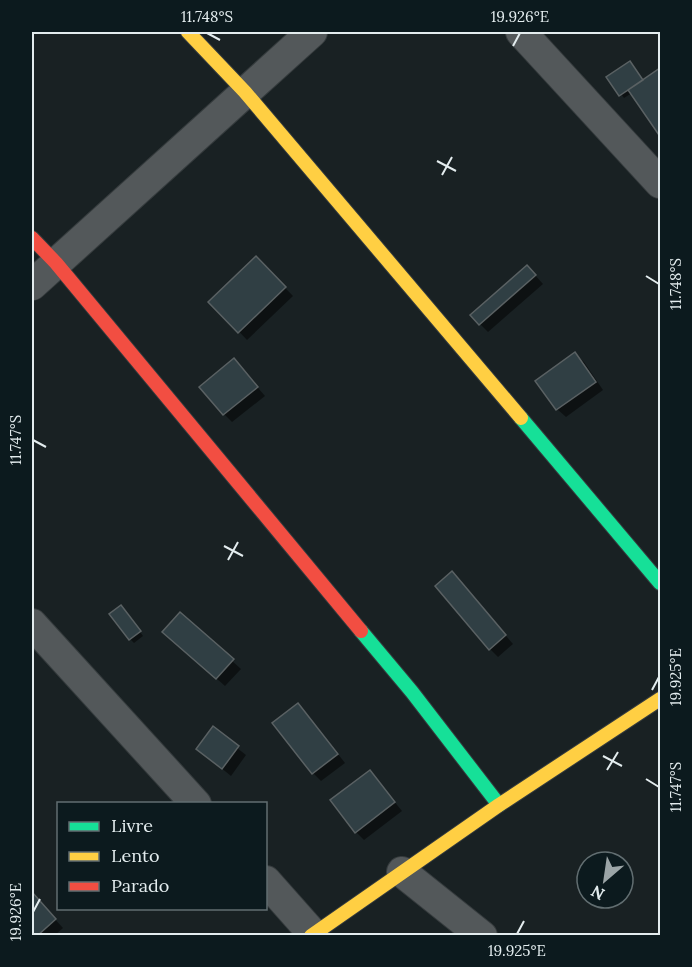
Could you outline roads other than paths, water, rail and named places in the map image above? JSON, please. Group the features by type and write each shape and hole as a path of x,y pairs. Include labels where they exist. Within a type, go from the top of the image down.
{"street":[{"path":"188,32 245,92 660,583"},
{"path":"32,285 312,32"},
{"path":"521,32 660,183"},
{"path":"32,238 56,262 412,693 499,805"},
{"path":"32,624 194,802"},
{"path":"267,882 312,935 499,805 660,699"},
{"path":"402,872 482,936"}]}
